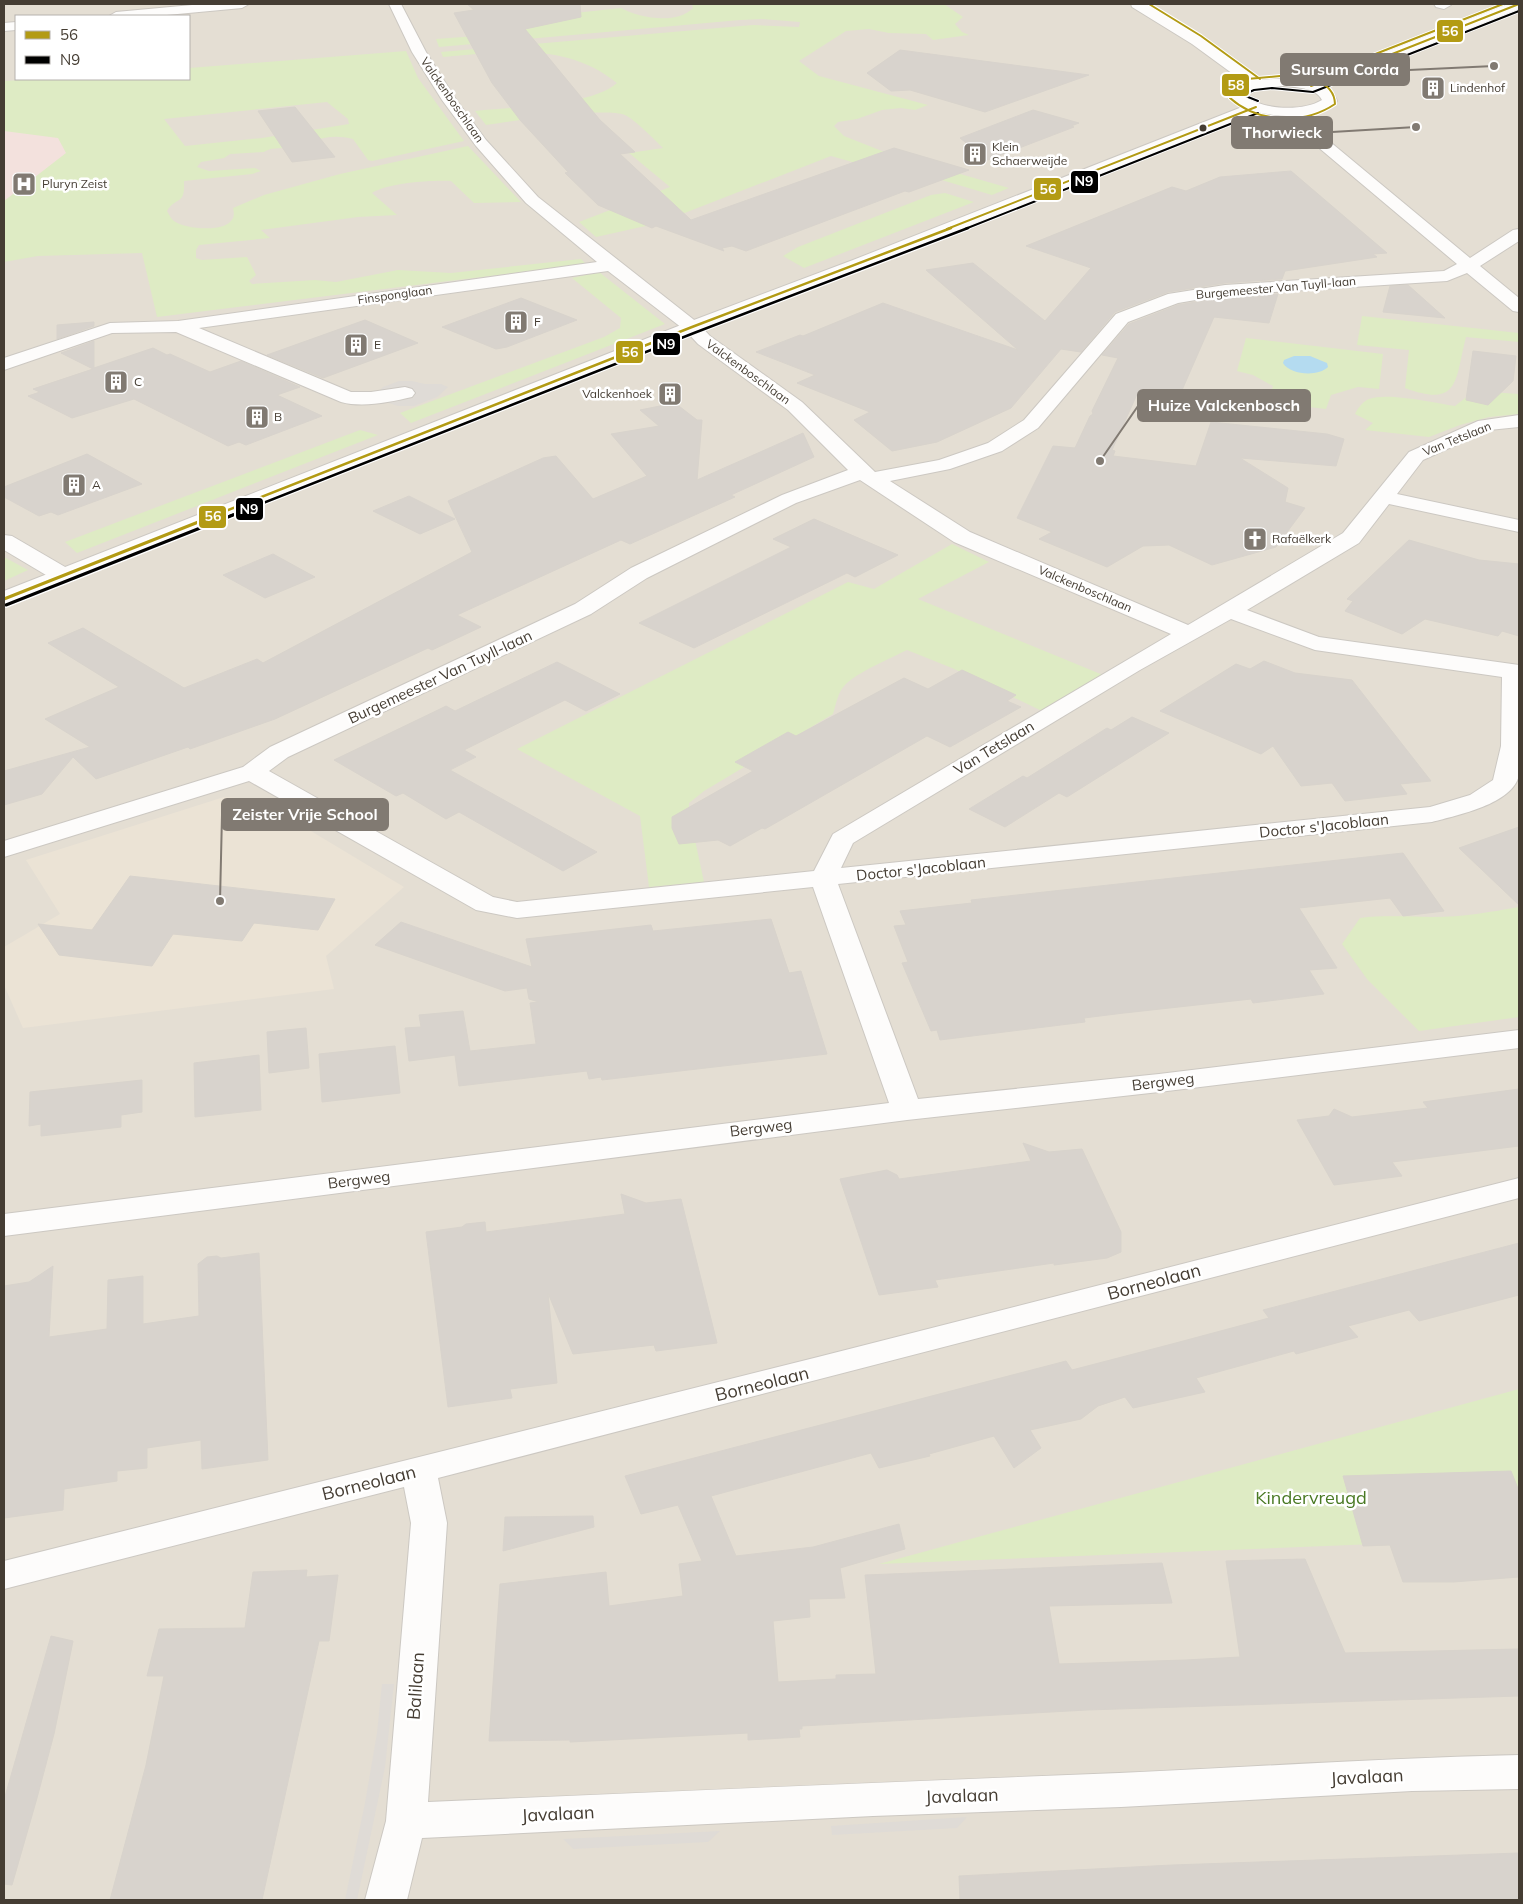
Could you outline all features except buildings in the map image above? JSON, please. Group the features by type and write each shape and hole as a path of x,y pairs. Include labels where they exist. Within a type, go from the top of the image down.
{"street":[{"path":"126,15 242,4"},
{"name":"Valckenboschlaan","path":"394,4 419,52 449,100 481,143 532,200 692,327 704,340 795,406 868,475 962,537 1188,632"},
{"path":"1137,4 1204,46 1256,84"},
{"path":"1311,86 1519,4"},
{"path":"1486,16 1519,22"},
{"path":"1281,82 1311,86 1327,94 1330,101 1320,108 1300,111 1278,111 1256,107 1239,100 1236,96 1236,92 1241,88 1256,84 1281,82"},
{"path":"4,599 692,327 859,264 1256,107"},
{"path":"1300,111 1317,139 1519,307"},
{"name":"Burgemeester Van Tuyll-laan","path":"4,848 252,772 279,752 583,610 639,573 789,499 868,475 943,465 995,447 1031,424 1122,318 1174,298 1225,290 1447,276 1470,265 1519,234"},
{"name":"Finsponglaan","path":"4,364 110,328 178,326 611,264"},
{"name":"Finsponglaan","path":"178,326 348,398 372,398 405,393"},
{"name":"Van Tetslaan","path":"823,879 842,839 1188,632 1230,611 1350,538 1416,456 1485,425 1519,421"},
{"path":"1384,497 1519,526"},
{"path":"4,541 64,576"},
{"path":"1230,611 1315,643 1517,672"},
{"name":"Doctor s'Jacoblaan","path":"252,772 486,904 517,910 1432,814 1480,800 1505,783 1513,746 1517,672"},
{"path":"823,879 907,1110"},
{"name":"Bergweg","path":"4,1225 907,1110 1159,1083 1519,1039"},
{"name":"Borneolaan","path":"4,1575 419,1471 1519,1188"},
{"name":"Balilaan","path":"386,1900 406,1821 429,1523 419,1471"},
{"name":"Javalaan","path":"406,1821 872,1799 1121,1790 1412,1774 1519,1772"}],"shaded area":[{"path":"4,4 1519,4 1519,1900 4,1900"},
{"name":"Pluryn Zeist","path":"4,125 71,133 85,153 4,216"},
{"path":"399,381 441,384 448,387 437,397 414,406 398,406 373,398 383,387"},
{"path":"224,797 255,799 266,804 404,887 326,956 334,989 23,1028 4,985 4,947 60,914 26,860"},
{"path":"382,1684 394,1684 385,1767 357,1900 345,1900 377,1733"},
{"path":"967,1817 957,1828 832,1835 831,1826"},
{"path":"720,1831 708,1842 573,1849 563,1839"}],"green space":[{"path":"692,4 944,4 963,17 955,24 962,32 969,35 933,40 926,34 889,33 869,29 846,31 799,61 819,76 928,105 915,110 901,108 882,110 857,119 838,122 834,126 844,136 887,153 1009,188 992,195 898,167 884,171 831,156 659,223 596,237 579,222 670,187 629,153 663,148 639,125 625,115 614,113 579,114 486,125 475,111 570,101 605,91 617,83 597,70 577,61 555,55 511,52 443,57 441,52 753,25 799,27 800,22 762,19 740,20 439,47 436,39 515,33 519,19 621,8 647,17 678,17 693,8"},
{"path":"406,51 418,78 464,141 372,161 368,160 353,139 344,137 327,137 264,152 230,154 224,158 201,162 197,167 209,171 255,168 261,171 252,174 184,181 182,198 167,211 173,220 186,226 202,228 219,227 233,219 233,208 264,195 340,174 468,146 521,202 474,203 451,181 399,185 372,193 397,215 358,217 261,230 270,238 199,245 196,250 196,258 202,260 247,257 256,275 249,281 252,284 315,280 336,282 398,270 451,273 581,259 586,264 157,317 142,253 38,256 4,262 4,201 66,153 58,138 4,131 4,81 190,80 190,68","holes":["327,102 348,119 349,124 262,138 185,146 164,119"]},
{"path":"945,193 974,202 804,268 783,256 798,247 931,195"},
{"path":"599,272 665,324 411,423 400,413 604,337 620,328 621,318 572,278"},
{"path":"1362,316 1519,333 1519,342 1466,337 1457,377 1452,386 1446,392 1437,395 1423,394 1405,388 1409,350 1357,345"},
{"path":"1246,338 1383,354 1379,389 1358,387 1331,395 1326,409 1268,402 1273,386 1253,375 1237,371"},
{"path":"1474,391 1519,394 1519,414 1489,417 1460,425 1429,437 1365,430 1373,423 1355,414 1364,402 1377,397 1399,397 1455,406"},
{"path":"360,430 378,435 77,553 65,542"},
{"path":"952,544 989,562 918,599 1103,675 1044,712 952,668 907,650 874,666 845,685 839,695 833,714 704,791 689,803 689,812 704,882 649,887 640,816 517,749 848,582 874,589"},
{"path":"4,557 28,570 4,581"},
{"path":"1519,907 1519,1017 1419,1031 1367,979 1342,944 1360,918 1455,916"},
{"name":"Kindervreugd","path":"1519,1389 1519,1500 1511,1476 1375,1544 879,1564"}],"water":[{"path":"1294,356 1310,356 1327,363 1328,367 1318,372 1298,372 1283,363 1284,360"}],"transit line":[{"name":"58","path":"1149,4 1201,36 1260,79"},
{"name":"58","path":"1309,80 1503,4"},
{"name":"56","path":"1311,86 1519,4"},
{"name":"N9","path":"1258,101 1243,95 1254,90 1272,88 1313,92 1519,11"},
{"name":"58","path":"1280,76 1247,79 1231,88 1230,98 1239,106 1251,112 1282,118 1298,118 1312,115 1325,111 1335,104 1335,96 1325,84 1298,77 1282,76"},
{"name":"56","path":"4,599 692,327 859,264 1256,107"},
{"name":"N9","path":"6,605 694,333 861,270 1258,113"}],"place":[{"name":"Sursum Corda","path":"1494,66"},
{"name":"Lindenhof","path":"1433,88"},
{"name":"Thorwieck","path":"1416,127"},
{"name":"Klein Schaerweijde","path":"975,154"},
{"name":"Pluryn Zeist","path":"24,184"},
{"name":"F","path":"516,322"},
{"name":"E","path":"356,345"},
{"name":"C","path":"116,382"},
{"name":"Valckenhoek","path":"670,394"},
{"name":"B","path":"257,417"},
{"name":"Huize Valckenbosch","path":"1100,461"},
{"name":"A","path":"74,485"},
{"name":"Rafaëlkerk","path":"1255,539"},
{"name":"Zeister Vrije School","path":"220,901"}]}
